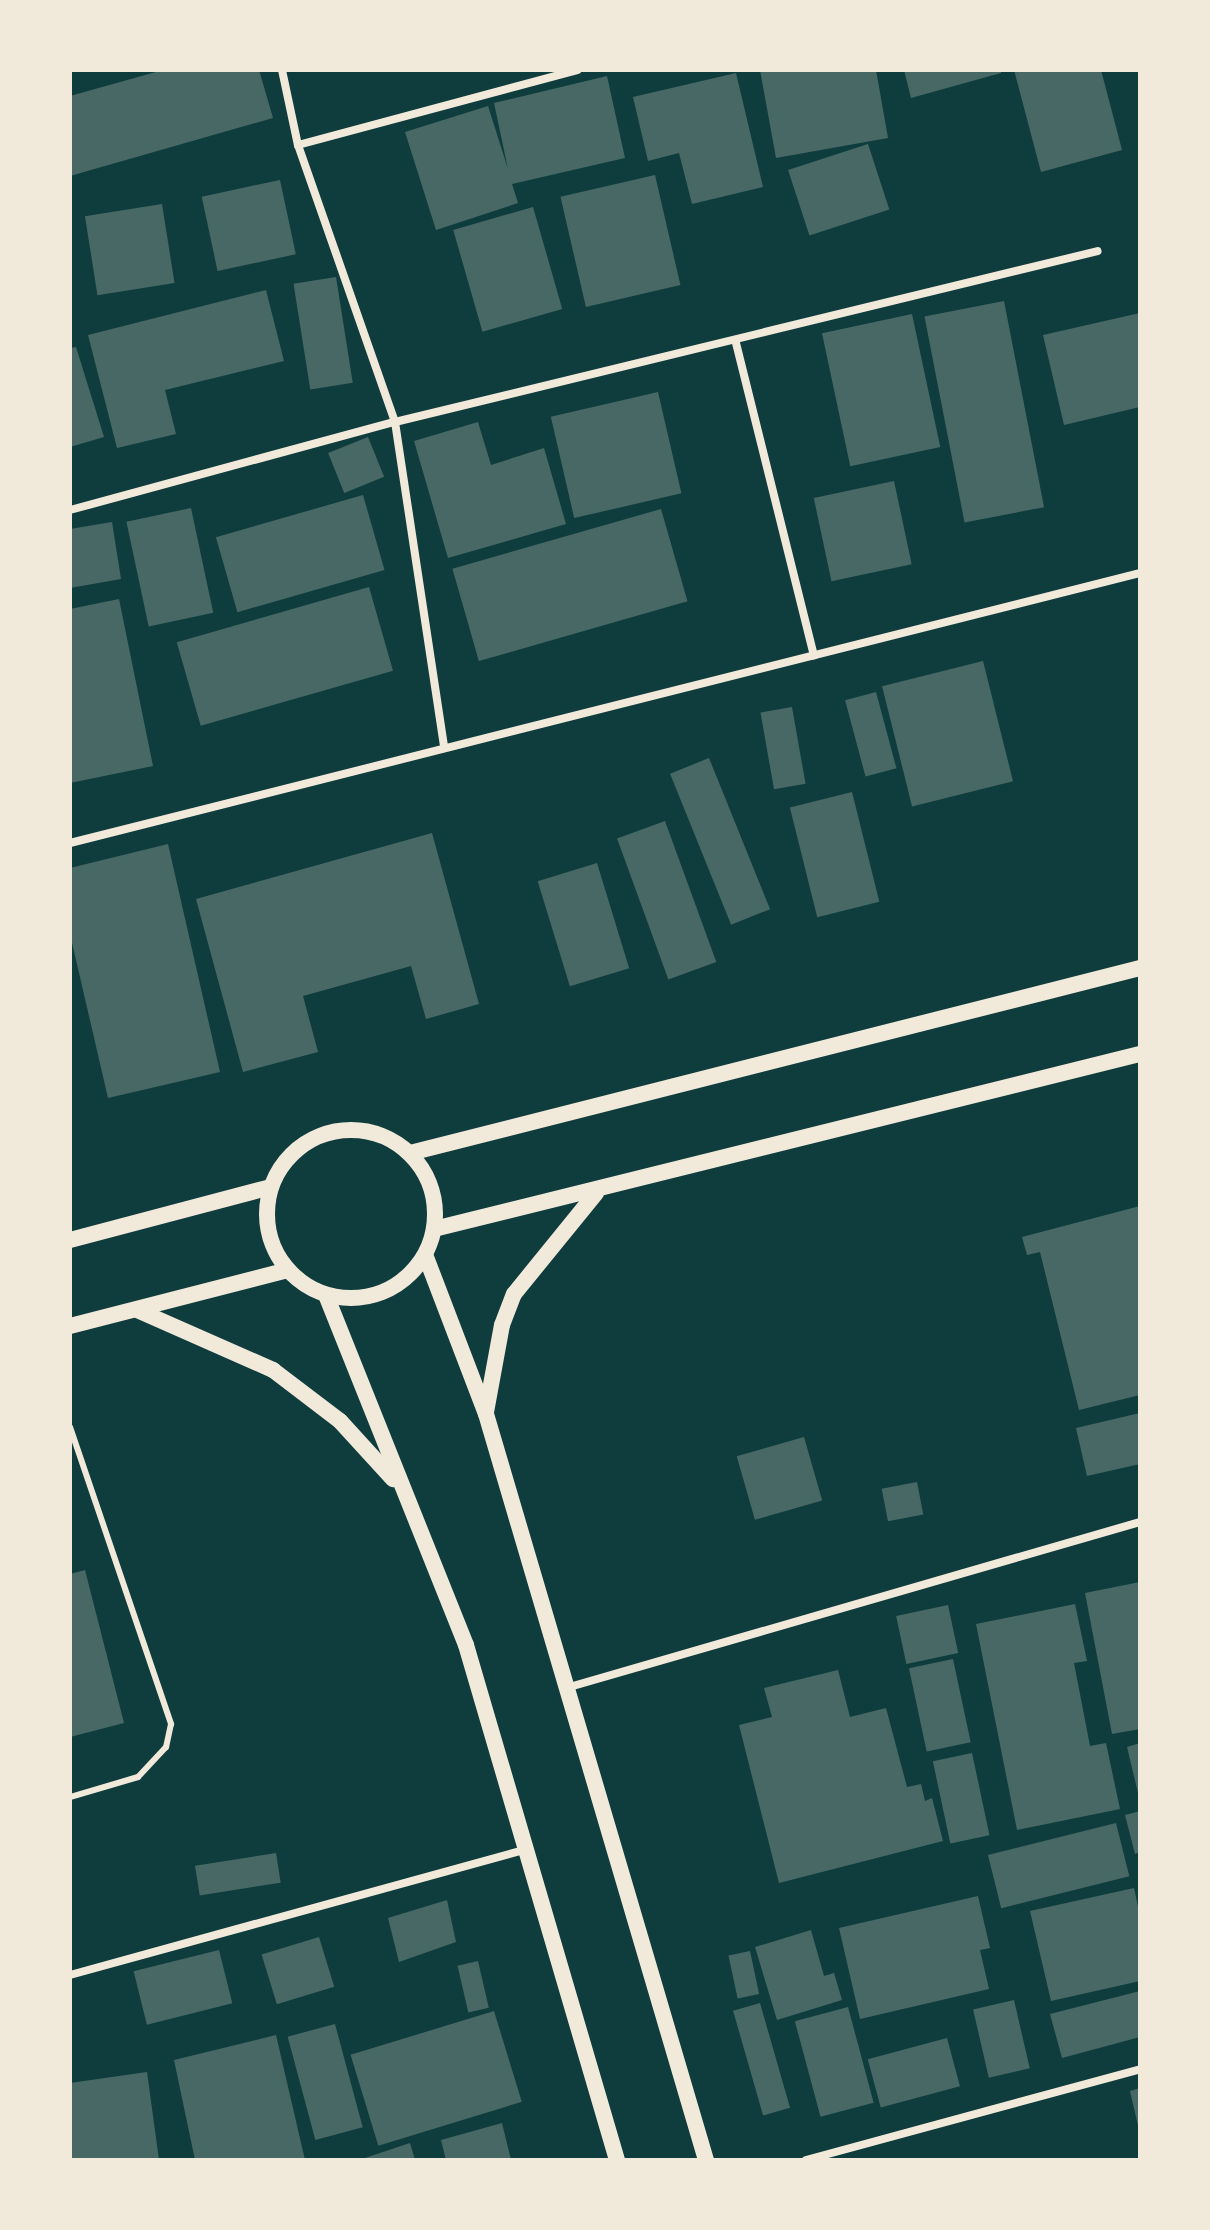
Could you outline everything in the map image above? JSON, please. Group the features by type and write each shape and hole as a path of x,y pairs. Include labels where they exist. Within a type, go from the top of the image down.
{"main road":[{"path":"410,1153 1140,968"},
{"path":"434,1229 596,1193 1140,1054"},
{"path":"70,1240 267,1188 305,1144 331,1132 360,1130 387,1137 410,1153 427,1176 435,1204 434,1229 426,1257 381,1293 326,1295 288,1270 270,1241 267,1188"},
{"path":"486,1414 502,1325 514,1294 596,1193"},
{"path":"426,1257 486,1414 706,2160"},
{"path":"70,1326 288,1270"},
{"path":"326,1295 466,1645 617,2160"},
{"path":"137,1310 273,1370 308,1394 400,1486"}],"street":[{"path":"282,70 298,145 395,422 444,747"},
{"path":"298,145 577,70"},
{"path":"70,510 395,422 736,343 1098,251"},
{"path":"736,343 814,655"},
{"path":"70,843 1140,573"},
{"path":"565,1688 1140,1522"},
{"path":"70,1975 526,1849"},
{"path":"806,2160 1140,2069"}],"lane":[{"path":"70,1427 171,1724 166,1747 138,1777 70,1797"}],"building":[{"path":"163,70 259,70 273,118 70,176 70,96"},
{"path":"760,70 876,70 888,138 776,158"},
{"path":"904,70 1001,70 1001,73 911,98"},
{"path":"1014,70 1101,70 1122,150 1041,172"},
{"path":"736,73 763,187 692,204 679,153 648,161 633,97"},
{"path":"607,76 625,158 512,184 518,203 436,230 405,132 488,106 508,169 494,103"},
{"path":"868,144 889,210 809,236 788,170"},
{"path":"655,175 680,285 586,307 560,197"},
{"path":"280,180 296,254 218,271 202,197"},
{"path":"162,204 175,283 97,295 85,216"},
{"path":"533,207 562,309 482,332 453,230"},
{"path":"336,277 353,383 310,389 294,284"},
{"path":"266,290 284,361 165,390 176,434 117,448 88,335"},
{"path":"1004,301 1044,507 965,523 924,316"},
{"path":"1140,313 1140,407 1064,425 1043,335"},
{"path":"912,314 940,447 850,466 822,333"},
{"path":"76,347 104,437 70,447 70,348"},
{"path":"658,392 681,493 574,518 551,417"},
{"path":"478,422 491,465 544,448 566,524 448,558 414,441"},
{"path":"368,437 384,477 344,493 328,453"},
{"path":"894,481 912,564 831,581 814,498"},
{"path":"363,495 384,570 237,612 216,537"},
{"path":"191,508 213,613 149,626 126,522"},
{"path":"661,509 687,601 479,661 452,569"},
{"path":"112,522 121,579 70,588 70,529"},
{"path":"369,587 393,671 201,726 177,642"},
{"path":"119,599 153,766 70,783 70,609"},
{"path":"983,661 1013,781 912,806 882,686"},
{"path":"876,692 896,768 866,777 845,700"},
{"path":"792,707 806,784 774,789 760,713"},
{"path":"709,758 770,909 731,925 670,774"},
{"path":"852,792 879,902 817,917 790,807"},
{"path":"665,821 716,962 668,979 617,838"},
{"path":"432,833 479,1004 426,1019 411,966 303,996 318,1052 243,1072 196,899"},
{"path":"168,844 220,1072 108,1098 70,934 70,868"},
{"path":"597,863 629,968 570,986 538,881"},
{"path":"1140,1206 1140,1395 1079,1410 1040,1252 1027,1255 1022,1237"},
{"path":"1140,1413 1140,1464 1087,1476 1076,1428"},
{"path":"804,1437 822,1500 755,1520 737,1456"},
{"path":"917,1482 923,1514 888,1521 882,1489"},
{"path":"85,1570 124,1723 70,1737 70,1574"},
{"path":"1140,1582 1140,1729 1112,1734 1085,1593"},
{"path":"1075,1604 1087,1661 1074,1663 1090,1746 1106,1743 1120,1809 1017,1830 976,1624"},
{"path":"948,1605 958,1653 906,1664 896,1616"},
{"path":"953,1659 971,1742 927,1751 909,1668"},
{"path":"838,1670 850,1717 886,1708 907,1787 921,1784 925,1801 932,1798 943,1841 779,1883 739,1725 772,1717 764,1688"},
{"path":"1140,1743 1140,1796 1139,1797 1127,1747"},
{"path":"972,1753 989,1835 950,1843 933,1761"},
{"path":"1140,1811 1140,1852 1135,1854 1125,1815"},
{"path":"1116,1823 1129,1876 1001,1908 988,1855"},
{"path":"276,1853 281,1883 200,1895 195,1866"},
{"path":"1134,1888 1140,1916 1140,1981 1051,2001 1030,1911"},
{"path":"978,1896 990,1948 980,1950 989,1989 860,2019 839,1928"},
{"path":"447,1900 456,1942 399,1962 388,1918"},
{"path":"811,1930 824,1976 834,1973 842,2000 777,2020 755,1947"},
{"path":"319,1937 334,1987 277,2004 262,1955"},
{"path":"219,1950 232,2003 147,2025 134,1971"},
{"path":"750,1951 759,1994 738,1999 728,1956"},
{"path":"478,1961 489,2008 468,2012 458,1966"},
{"path":"1140,1991 1140,2037 1062,2058 1050,2014"},
{"path":"1014,2000 1030,2068 989,2078 973,2009"},
{"path":"760,2003 790,2108 763,2115 733,2011"},
{"path":"848,2007 874,2103 820,2117 795,2021"},
{"path":"494,2011 522,2102 378,2146 351,2055"},
{"path":"335,2024 363,2127 315,2140 288,2037"},
{"path":"276,2035 305,2160 195,2160 174,2060"},
{"path":"947,2038 960,2086 881,2108 868,2059"},
{"path":"147,2072 159,2160 70,2160 70,2083"},
{"path":"1140,2088 1140,2130 1139,2130 1130,2091"},
{"path":"502,2123 511,2160 446,2160 441,2140"},
{"path":"410,2143 415,2160 362,2159"}]}
